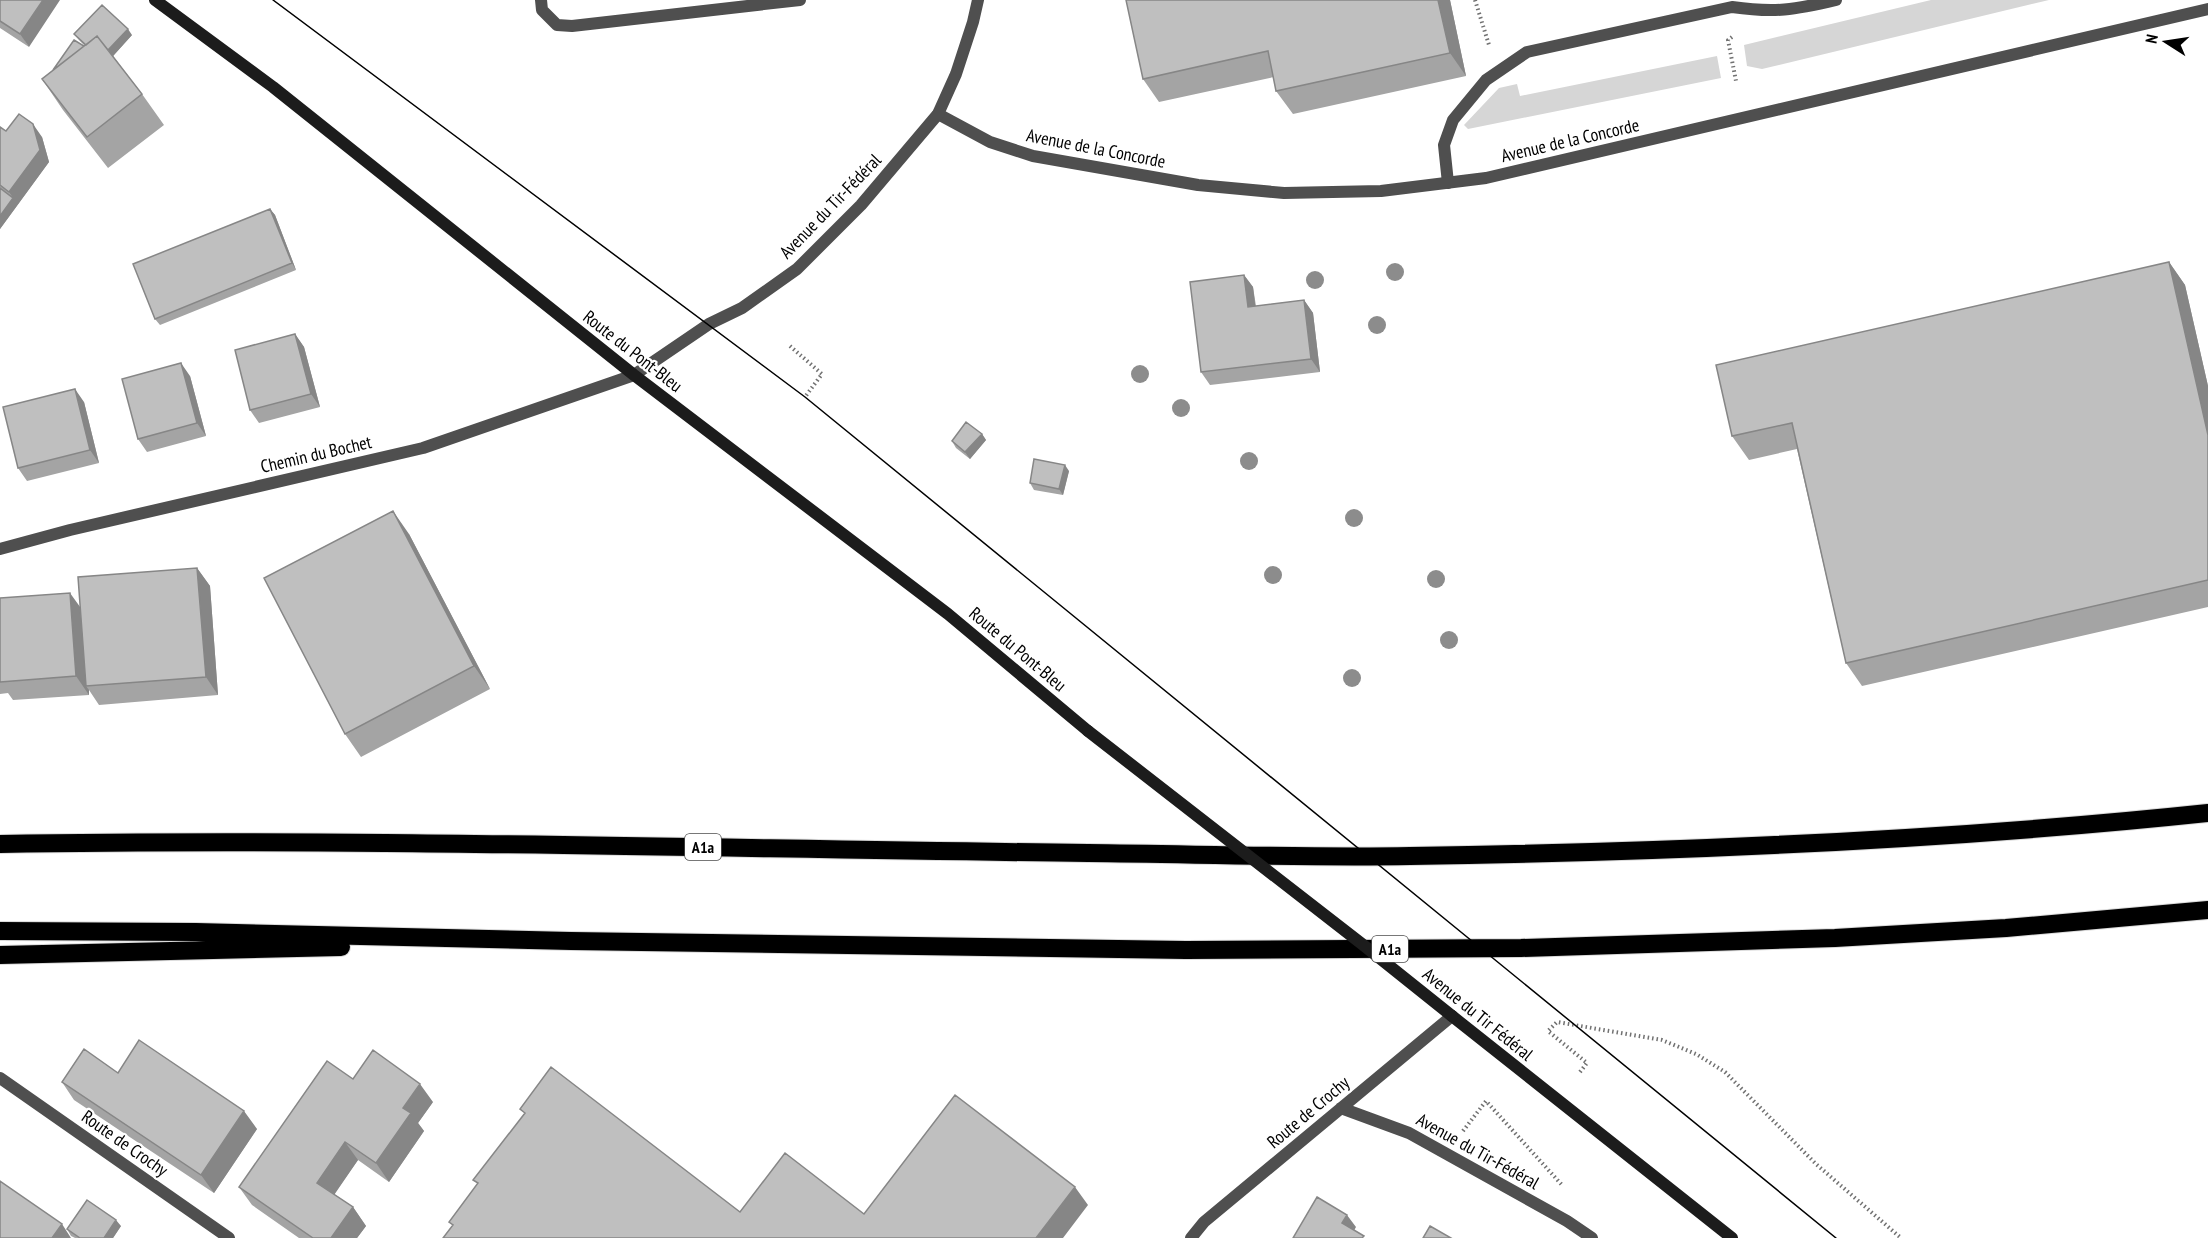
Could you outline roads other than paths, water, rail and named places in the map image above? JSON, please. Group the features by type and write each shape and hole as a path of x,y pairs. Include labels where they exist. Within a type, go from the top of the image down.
{"highway":[{"name":"A1a","path":"0,844 324,843 1407,856 1926,837 2104,824 2208,813"},
{"name":"A1a","path":"0,931 196,932 571,941 1186,950 1521,948 1847,938 2006,928 2208,910"},
{"name":"A1a","path":"0,956 571,941"}],"main road":[{"name":"Route du Pont-Bleu","path":"155,0 273,87 634,375 948,614 1088,731"},
{"name":"Avenue du Tir Fédéral","path":"1088,731 1362,944 1732,1238"}],"street":[{"path":"541,0 542,10 557,26 572,26 800,0"},
{"name":"Avenue du Tir-Fédéral","path":"634,375 709,324 742,308 797,269 861,205 938,114 956,74 978,0"},
{"path":"1448,183 1444,145 1453,120 1486,80 1527,52 1732,7 1763,11 1792,10 1836,0"},
{"name":"Avenue de la Concorde","path":"938,114 990,142 1033,156 1198,185 1284,192 1381,191 1498,176 2208,9"},
{"name":"Chemin du Bochet","path":"0,549 81,527 423,448 634,375"},
{"name":"Route de Crochy","path":"1191,1238 1204,1222 1452,1016"},
{"name":"Route de Crochy","path":"0,1078 229,1238"},
{"name":"Avenue du Tir-Fédéral","path":"1341,1108 1409,1133 1446,1152 1567,1221 1592,1238"}],"tram line":[{"path":"273,0 805,397 1836,1238"}]}
